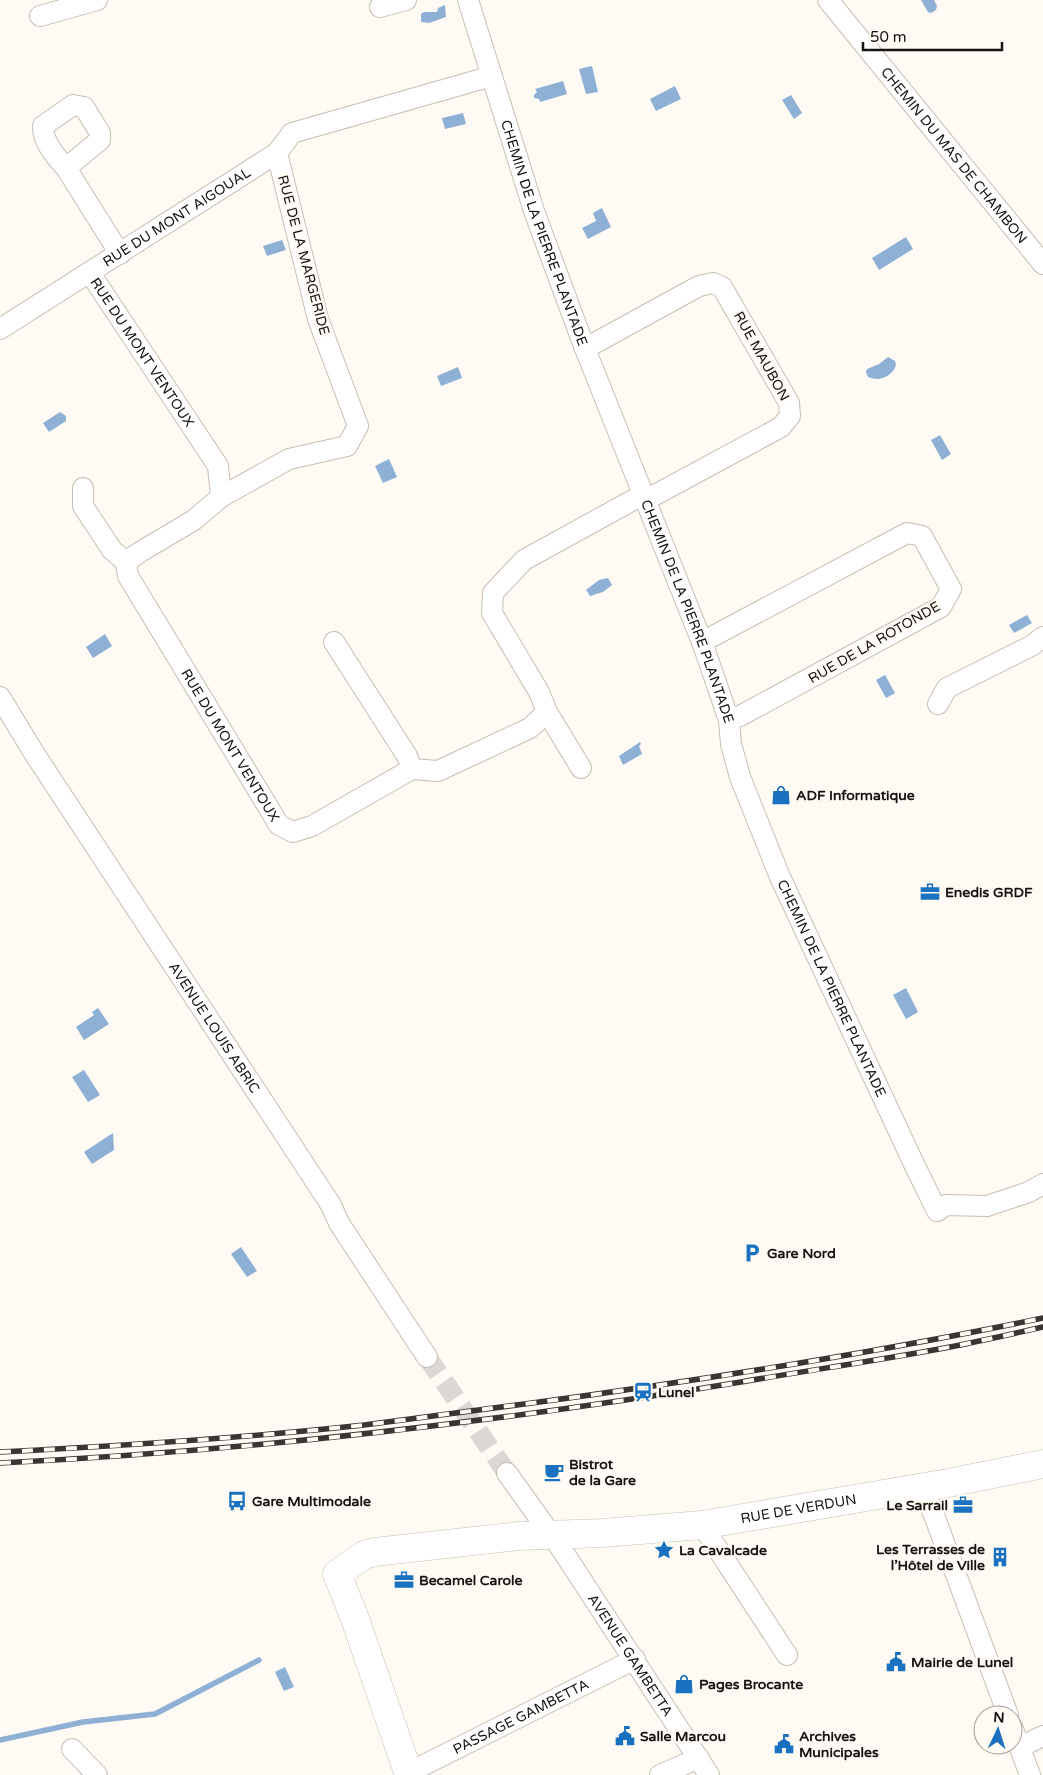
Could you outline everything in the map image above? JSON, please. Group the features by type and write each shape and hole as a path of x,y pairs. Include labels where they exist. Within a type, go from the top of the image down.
{"main road":[{"name":"RUE DE VERDUN","path":"408,1774 354,1616 337,1574 364,1555 442,1543 519,1536 702,1525 1043,1464"}],"street":[{"path":"40,16 98,0"},
{"path":"380,7 406,0"},
{"name":"CHEMIN DE LA PIERRE PLANTADE","path":"468,0 534,210 584,346 702,642 729,720 731,744 740,777 780,877 937,1211 946,1205 987,1206 1029,1192 1043,1184"},
{"name":"CHEMIN DU MAS DE CHAMBON","path":"828,0 1043,264"},
{"path":"277,153 292,132 492,76"},
{"name":"RUE DU MONT AIGOUAL","path":"0,329 277,153"},
{"name":"RUE DE LA MARGERIDE","path":"221,497 289,459 347,446 358,426 318,318 277,153"},
{"path":"66,168 120,254"},
{"name":"RUE DU MONT VENTOUX","path":"90,273 218,466 221,497"},
{"name":"RUE MAUBON","path":"584,346 595,342 699,286 713,282 722,287 789,403 790,416 781,427 655,495 645,498"},
{"path":"83,488 83,506 112,550 126,562 194,520 221,497"},
{"path":"581,768 547,712 539,692 492,613 493,593 524,560 633,500 645,498"},
{"name":"RUE DE LA ROTONDE","path":"702,642 907,533 922,536 951,589 941,607 740,716 729,720"},
{"name":"RUE DU MONT VENTOUX","path":"126,562 128,576 279,825 293,832 312,826 412,769"},
{"path":"938,704 947,688 1031,646 1043,637"},
{"path":"334,642 407,756 412,769 438,771 530,728 547,712"},
{"name":"AVENUE LOUIS ABRIC","path":"0,696 45,769 331,1205 339,1223 428,1358"},
{"path":"507,1473 552,1535"},
{"path":"921,1487 934,1515 1004,1705"},
{"path":"702,1525 786,1654"},
{"name":"AVENUE GAMBETTA","path":"552,1535 635,1659 709,1775"},
{"name":"PASSAGE GAMBETTA","path":"408,1774 635,1659"},
{"path":"1023,1737 1043,1736"},
{"path":"72,1749 97,1775"},
{"path":"1022,1755 1030,1775"},
{"path":"660,1775 699,1758"}],"water":[{"path":"921,0 934,0 937,6 936,10 931,13 928,12"},
{"path":"445,5 446,17 429,23 421,22 421,14 424,12 437,12 438,8"},
{"path":"592,66 598,92 586,94 579,69"},
{"path":"563,81 567,94 540,102 539,99 534,98 537,92 535,89"},
{"path":"675,86 681,99 656,111 650,99"},
{"path":"791,95 802,113 794,119 782,100"},
{"path":"463,113 466,124 445,129 442,118"},
{"path":"602,208 611,227 588,239 582,228 596,221 593,213"},
{"path":"906,237 913,249 879,270 872,258"},
{"path":"282,240 286,250 267,256 263,246"},
{"path":"888,357 895,361 896,365 891,373 881,379 868,377 867,369 879,364"},
{"path":"458,367 462,378 441,386 437,376"},
{"path":"60,412 66,416 66,421 49,432 43,423"},
{"path":"940,435 951,454 942,460 931,440"},
{"path":"389,459 397,477 383,483 375,466"},
{"path":"608,578 612,585 603,592 590,596 586,590 599,580"},
{"path":"1027,615 1032,623 1014,633 1009,625"},
{"path":"105,634 112,646 93,658 86,647"},
{"path":"885,675 895,693 886,698 876,680"},
{"path":"640,742 639,746 642,754 623,765 619,756"},
{"path":"906,988 918,1012 906,1019 893,995"},
{"path":"98,1008 109,1024 84,1040 76,1027 94,1015 92,1012"},
{"path":"84,1070 100,1095 88,1102 72,1077"},
{"path":"113,1133 114,1150 92,1164 84,1152"},
{"path":"241,1247 257,1271 247,1277 231,1254"},
{"path":"285,1667 294,1687 284,1691 275,1672"}],"waterway":[{"path":"0,1740 83,1722 155,1714 259,1660"}],"tunnel":[{"path":"427,1357 507,1473"}],"railway":[{"path":"0,1452 228,1438 385,1422 724,1375 916,1343 1043,1318"},
{"path":"0,1463 93,1458 279,1443 465,1422 557,1410 872,1361 1043,1327"}],"place":[{"name":"ADF Informatique","path":"781,795"},
{"name":"Enedis GRDF","path":"930,892"},
{"name":"Gare Nord","path":"752,1253"},
{"name":"Lunel","path":"643,1392"},
{"name":"Bistrot de la Gare","path":"554,1472"},
{"name":"Gare Multimodale","path":"237,1501"},
{"name":"Le Sarrail","path":"963,1505"},
{"name":"La Cavalcade","path":"664,1550"},
{"name":"Les Terrasses de l’Hôtel de Ville","path":"1000,1557"},
{"name":"Becamel Carole","path":"404,1580"},
{"name":"Mairie de Lunel","path":"896,1662"},
{"name":"Pages Brocante","path":"684,1684"},
{"name":"Salle Marcou","path":"625,1736"},
{"name":"Archives Municipales","path":"784,1744"}]}
